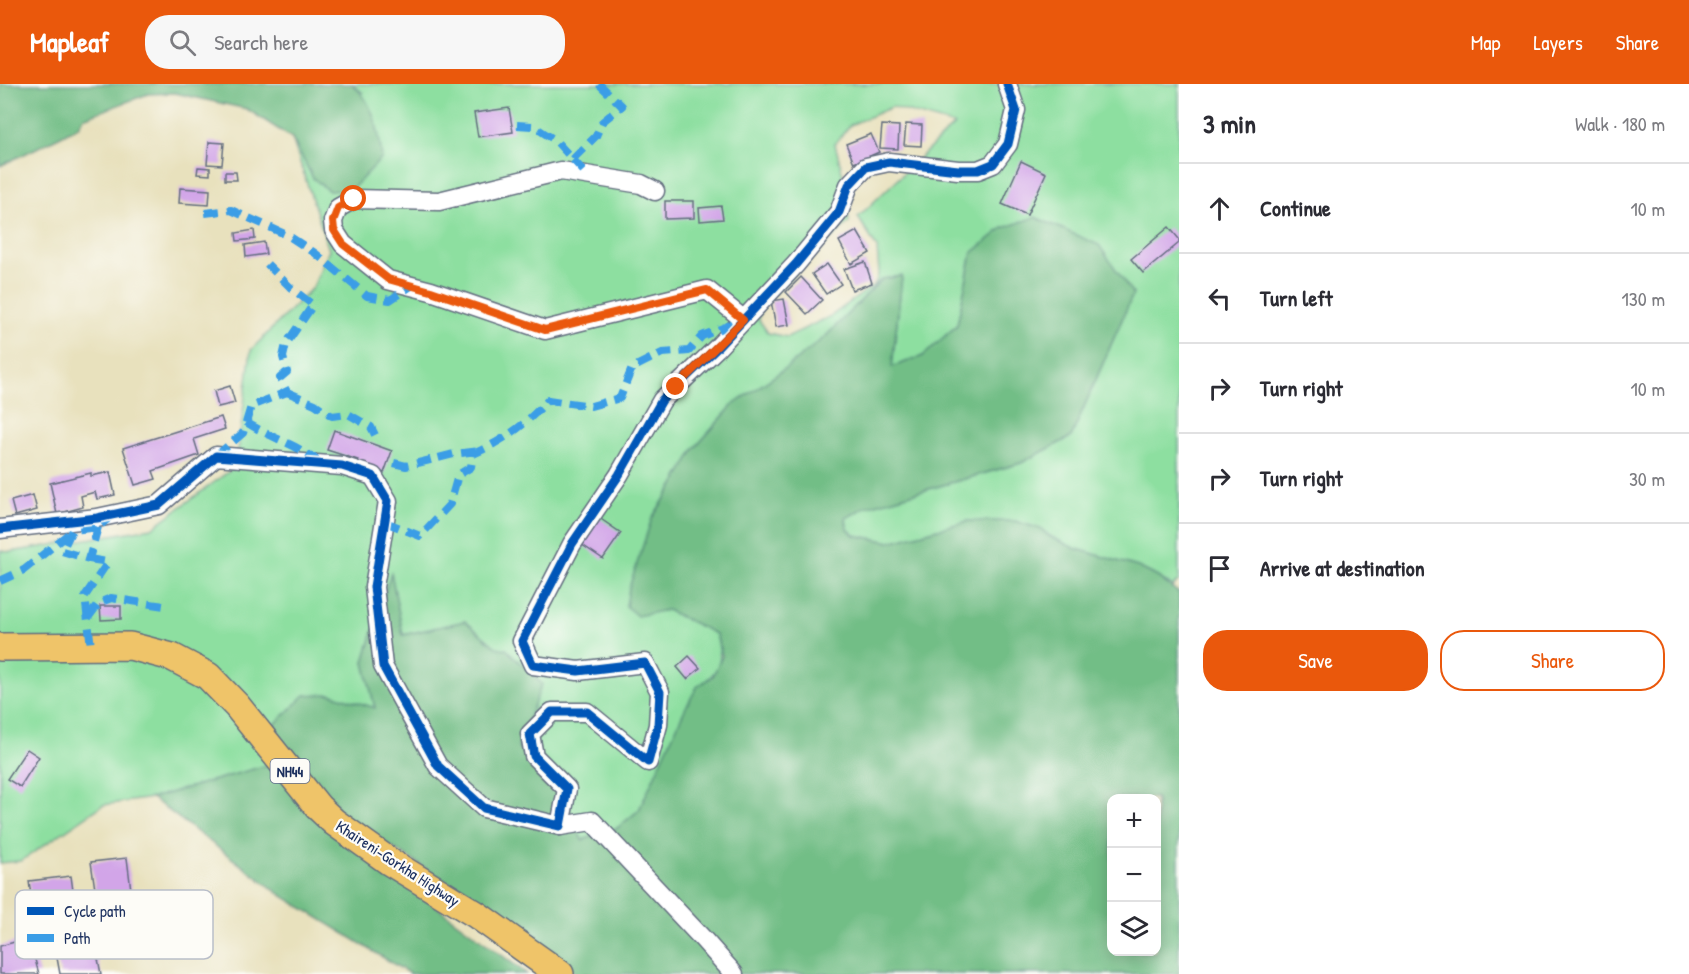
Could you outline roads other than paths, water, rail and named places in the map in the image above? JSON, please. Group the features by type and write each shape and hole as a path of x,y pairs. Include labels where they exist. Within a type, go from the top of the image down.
{"main road":[{"name":"Khaireni-Gorkha Highway","path":"0,647 130,646 172,657 208,676 237,706 318,807 334,822 390,862 477,915 560,974"}],"street":[{"path":"560,826 567,789 534,756 531,734 552,712 587,712 648,762 658,725 660,692 645,663 578,671 533,665 522,641 572,544 619,475 662,400 796,264 839,212 849,185 866,167 890,162 978,170 993,164 1008,144 1016,110 1007,84"},
{"path":"655,191 640,184 561,171 439,201 354,199 338,208 333,221 334,230 343,244 388,279 431,291 545,330 707,290 743,320"},
{"path":"0,529 97,518 159,505 216,456 342,466 373,476 388,501 374,587 383,666 438,766 484,808 560,826 592,821 734,974"}]}
